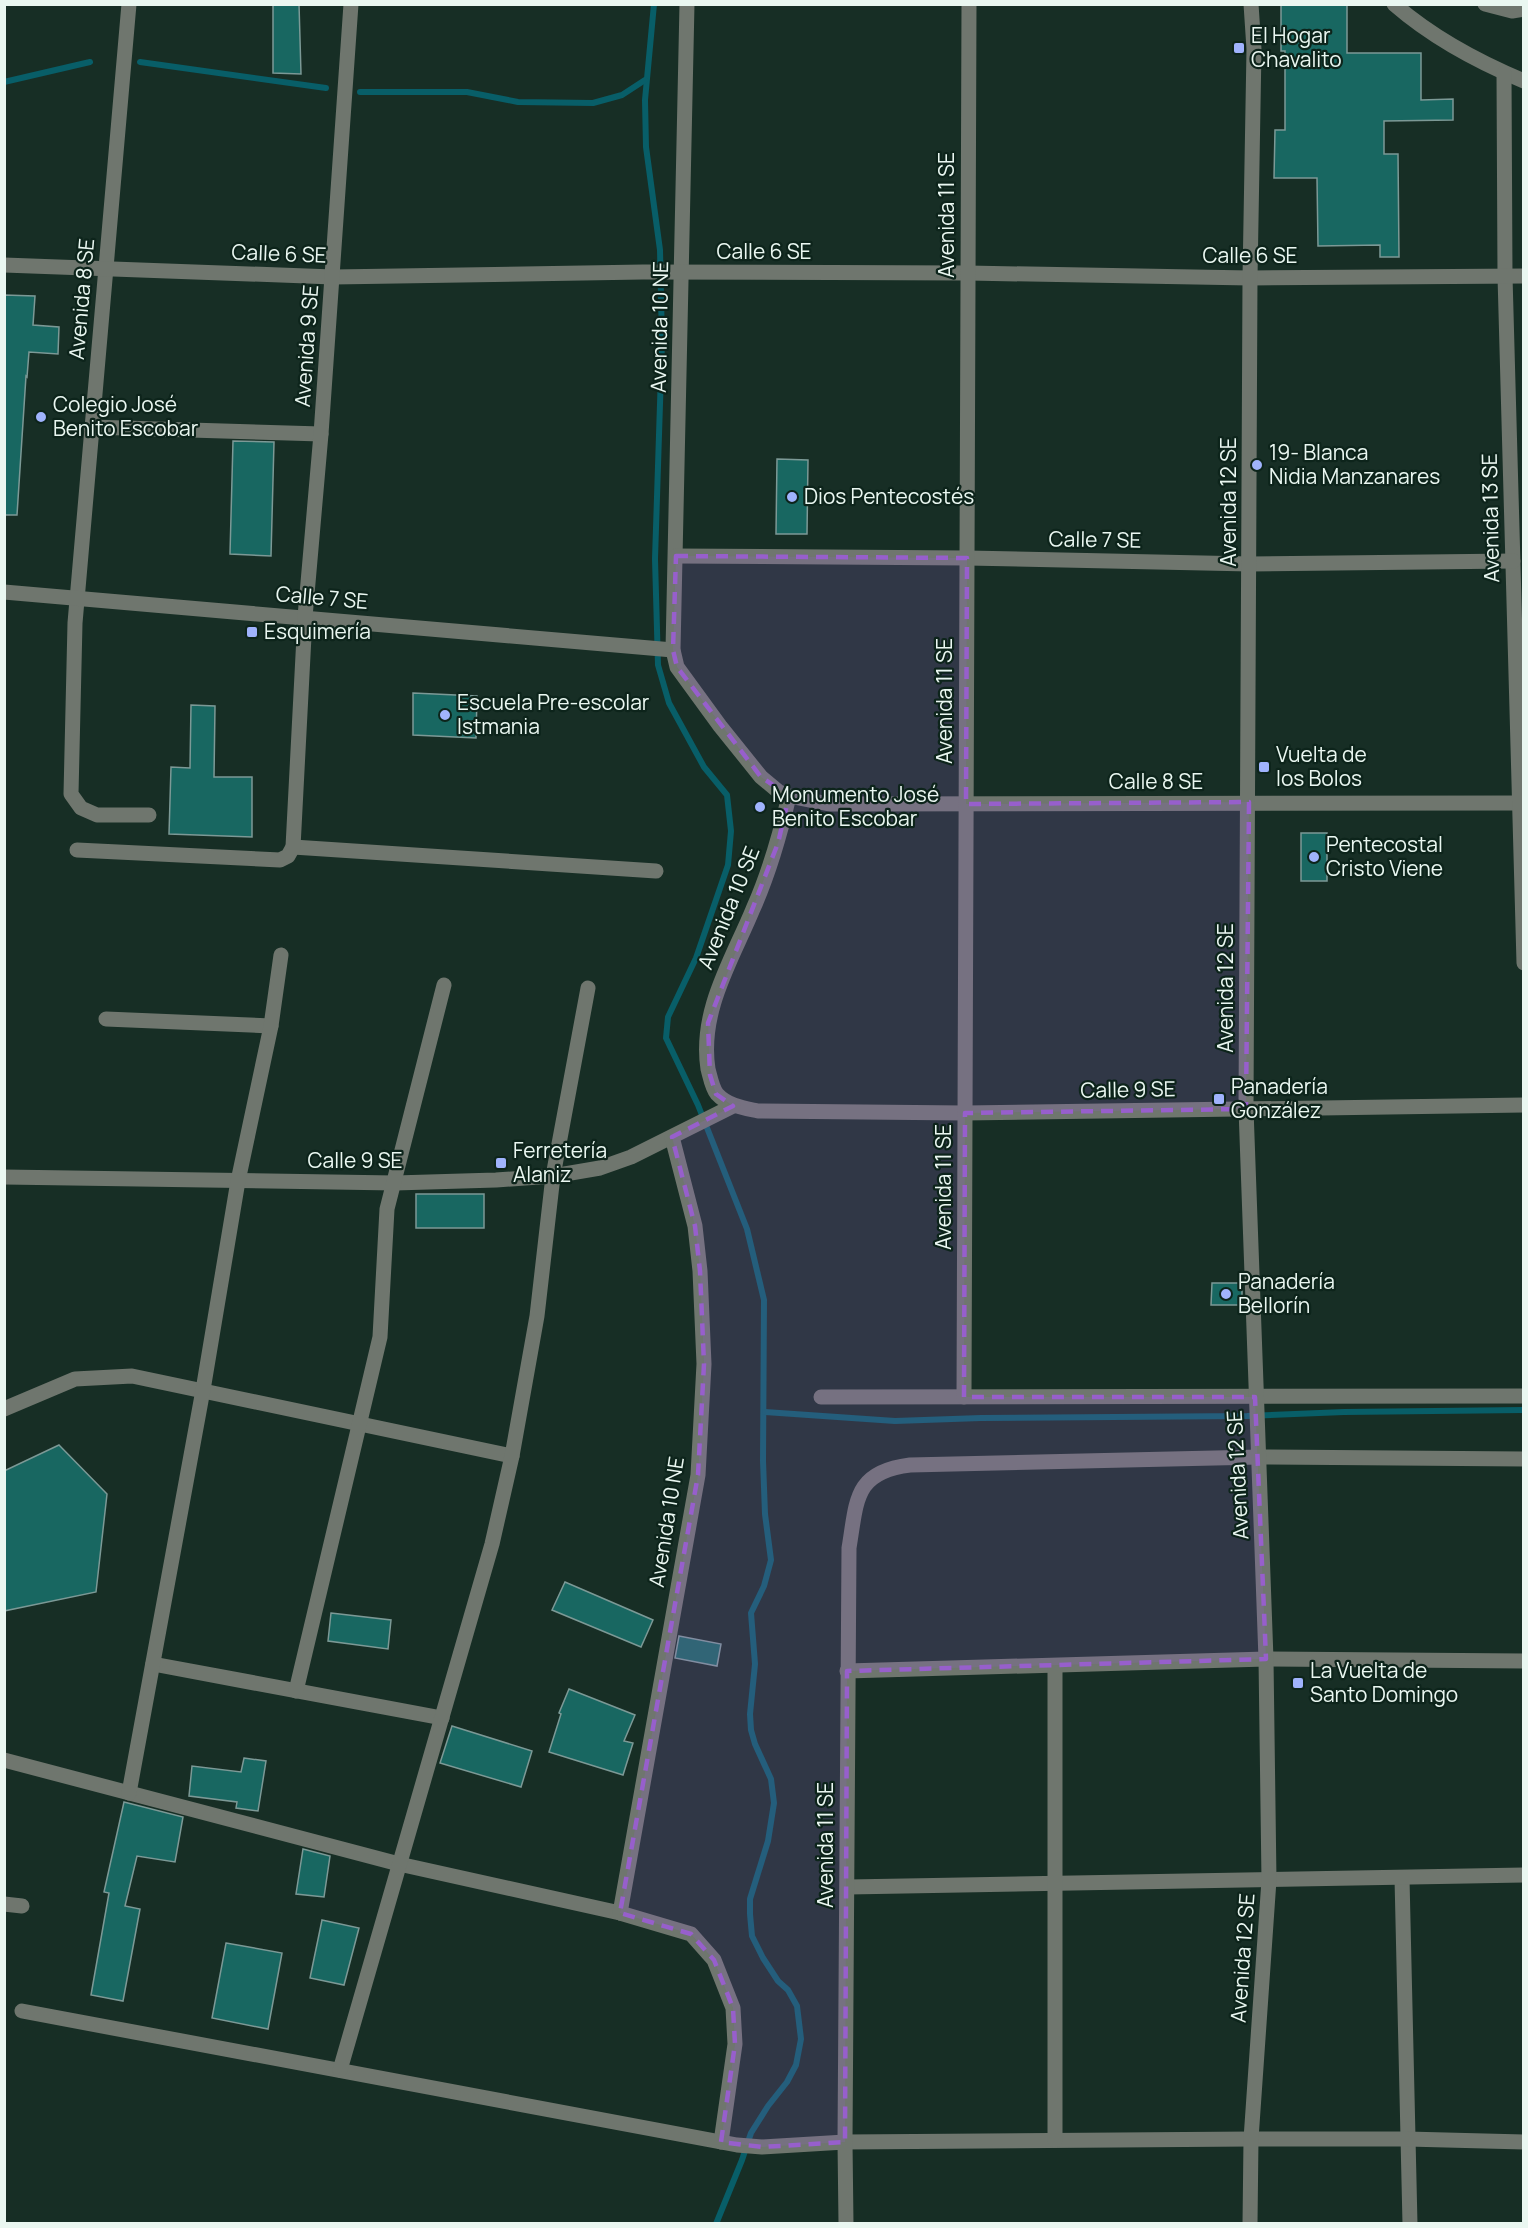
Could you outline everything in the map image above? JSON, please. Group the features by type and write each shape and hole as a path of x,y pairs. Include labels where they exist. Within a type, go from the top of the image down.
{"street":[{"name":"Avenida 8 SE","path":"129,4 77,598 71,794 81,808 97,815 149,815"},
{"name":"Avenida 9 SE","path":"293,847 305,617 333,277 351,4"},
{"name":"Avenida 10 NE","path":"667,650 676,556 678,273 687,4"},
{"name":"Avenida 11 SE","path":"964,1397 969,4"},
{"name":"Avenida 12 SE","path":"1250,2223 1251,2139 1269,1880 1266,1659 1246,1109 1250,278 1254,49 1251,4"},
{"path":"1394,4 1418,25 1459,51 1524,81"},
{"path":"1485,4 1512,11 1524,9"},
{"name":"Avenida 13 SE","path":"1504,73 1505,276 1517,494 1513,561 1524,963"},
{"name":"Calle 6 SE","path":"4,265 333,277 643,272 968,273 1250,278 1524,276"},
{"path":"91,427 321,434"},
{"name":"Calle 7 SE","path":"676,556 967,558 1250,564 1513,561"},
{"name":"Calle 7 SE","path":"4,592 667,650"},
{"path":"667,650 720,726 761,777 779,792 789,796"},
{"name":"Calle 8 SE","path":"789,796 829,804 1521,803"},
{"name":"Avenida 10 SE","path":"734,1106 716,1094 710,1075 706,1051 708,1023 726,967 754,908 778,843 789,796"},
{"path":"77,850 280,860 288,856 293,847 656,871"},
{"path":"129,1793 203,1390 238,1181 272,1026 281,955"},
{"path":"296,1691 380,1337 387,1209 444,985"},
{"path":"339,2070 492,1544 512,1456 537,1316 553,1176 588,988"},
{"path":"106,1019 272,1026"},
{"name":"Calle 9 SE","path":"4,1177 395,1183 553,1176 600,1168 631,1157 734,1106 758,1111 965,1113 1524,1105"},
{"name":"Avenida 10 NE","path":"620,1913 698,1475 704,1364 700,1271 695,1226 672,1137"},
{"path":"4,1409 75,1379 132,1376 512,1456"},
{"path":"820,1397 1256,1401 1524,1396"},
{"name":"Avenida 11 SE","path":"846,2223 844,2142 848,1887 849,1548 856,1504 865,1484 875,1474 890,1468 910,1465 1259,1457"},
{"path":"1259,1457 1524,1459"},
{"path":"847,1671 1266,1659 1524,1661"},
{"path":"153,1664 441,1718"},
{"path":"1055,1666 1055,2140"},
{"path":"4,1760 399,1864 620,1913 691,1934 714,1960 733,2008 735,2035 721,2142"},
{"path":"848,1887 1524,1875"},
{"path":"1402,1878 1410,2223"},
{"path":"4,1904 22,1906"},
{"path":"22,2010 737,2145 762,2147 844,2142 1251,2139 1524,2142"}],"highlighted area":[{"path":"676,556 967,558 966,804 1249,802 1246,1109 965,1113 964,1397 1255,1397 1266,1659 847,1671 845,2142 762,2147 721,2142 735,2044 733,2008 714,1960 691,1934 620,1913 698,1475 704,1364 700,1271 695,1226 672,1137 733,1106 716,1094 710,1075 708,1023 778,843 789,796 761,777 677,667 673,650"}],"building":[{"path":"273,4 299,4 301,74 273,73"},
{"path":"1281,4 1347,4 1347,53 1421,53 1421,100 1453,99 1453,120 1384,121 1384,154 1398,154 1399,257 1380,257 1380,245 1318,246 1317,178 1274,178 1275,130 1285,130 1285,51 1281,51"},
{"path":"4,295 35,296 33,325 59,327 58,354 29,352 17,515 4,515"},
{"path":"233,441 274,442 271,556 230,554"},
{"name":"Dios Pentecostés","path":"777,459 808,460 807,534 776,534"},
{"name":"Escuela Pre-escolar Istmania","path":"413,693 477,696 476,738 413,735"},
{"path":"191,705 215,706 214,777 252,777 252,837 169,834 171,767 190,768"},
{"name":"Pentecostal Cristo Viene","path":"1301,833 1327,833 1327,881 1301,881"},
{"path":"416,1194 484,1194 484,1228 416,1228"},
{"name":"Panadería Bellorín","path":"1212,1283 1242,1283 1242,1305 1211,1305"},
{"path":"59,1445 107,1494 96,1592 4,1611 4,1471"},
{"path":"565,1582 653,1620 641,1647 552,1610"},
{"path":"331,1613 391,1620 388,1649 328,1641"},
{"path":"679,1636 721,1644 717,1666 675,1658"},
{"path":"569,1689 635,1715 624,1741 633,1743 623,1775 549,1752 561,1714 559,1713"},
{"path":"452,1726 532,1751 521,1787 440,1763"},
{"path":"244,1758 266,1761 258,1811 236,1808 237,1802 189,1796 192,1766 241,1772"},
{"path":"124,1802 183,1817 175,1862 137,1856 125,1906 140,1909 123,2001 91,1995 109,1893 104,1892"},
{"path":"303,1849 330,1856 324,1897 296,1894"},
{"path":"322,1920 359,1928 344,1985 310,1978"},
{"path":"226,1943 282,1953 268,2029 212,2018"}],"waterway":[{"path":"654,4 645,100 646,147 660,250 662,342 655,559 658,665 669,703 704,767 727,795 731,831 728,865 696,958 668,1017 666,1038 698,1105 747,1229 764,1300 763,1461 765,1514 771,1560 764,1586 751,1613 755,1664 750,1714 755,1744 771,1779 774,1803 768,1841 750,1899 750,1914 752,1936 763,1958 778,1981 788,1990 797,2006 801,2039 796,2065 787,2082 751,2133 716,2224"},
{"path":"4,82 90,62"},
{"path":"140,62 326,88"},
{"path":"360,92 467,92 518,102 593,103 622,95 645,80"},
{"path":"765,1412 895,1421 1524,1410"}],"place":[{"name":"El Hogar Chavalito","path":"1239,48"},
{"name":"Colegio José Benito Escobar","path":"41,417"},
{"name":"19- Blanca Nidia Manzanares","path":"1257,465"},
{"name":"Dios Pentecostés","path":"792,497"},
{"name":"Esquimería","path":"252,632"},
{"name":"Escuela Pre-escolar Istmania","path":"445,715"},
{"name":"Vuelta de los Bolos","path":"1264,767"},
{"name":"Monumento José Benito Escobar","path":"760,807"},
{"name":"Pentecostal Cristo Viene","path":"1314,857"},
{"name":"Panadería González","path":"1219,1099"},
{"name":"Ferretería Alaniz","path":"501,1163"},
{"name":"Panadería Bellorín","path":"1226,1294"},
{"name":"La Vuelta de Santo Domingo","path":"1298,1683"}]}
